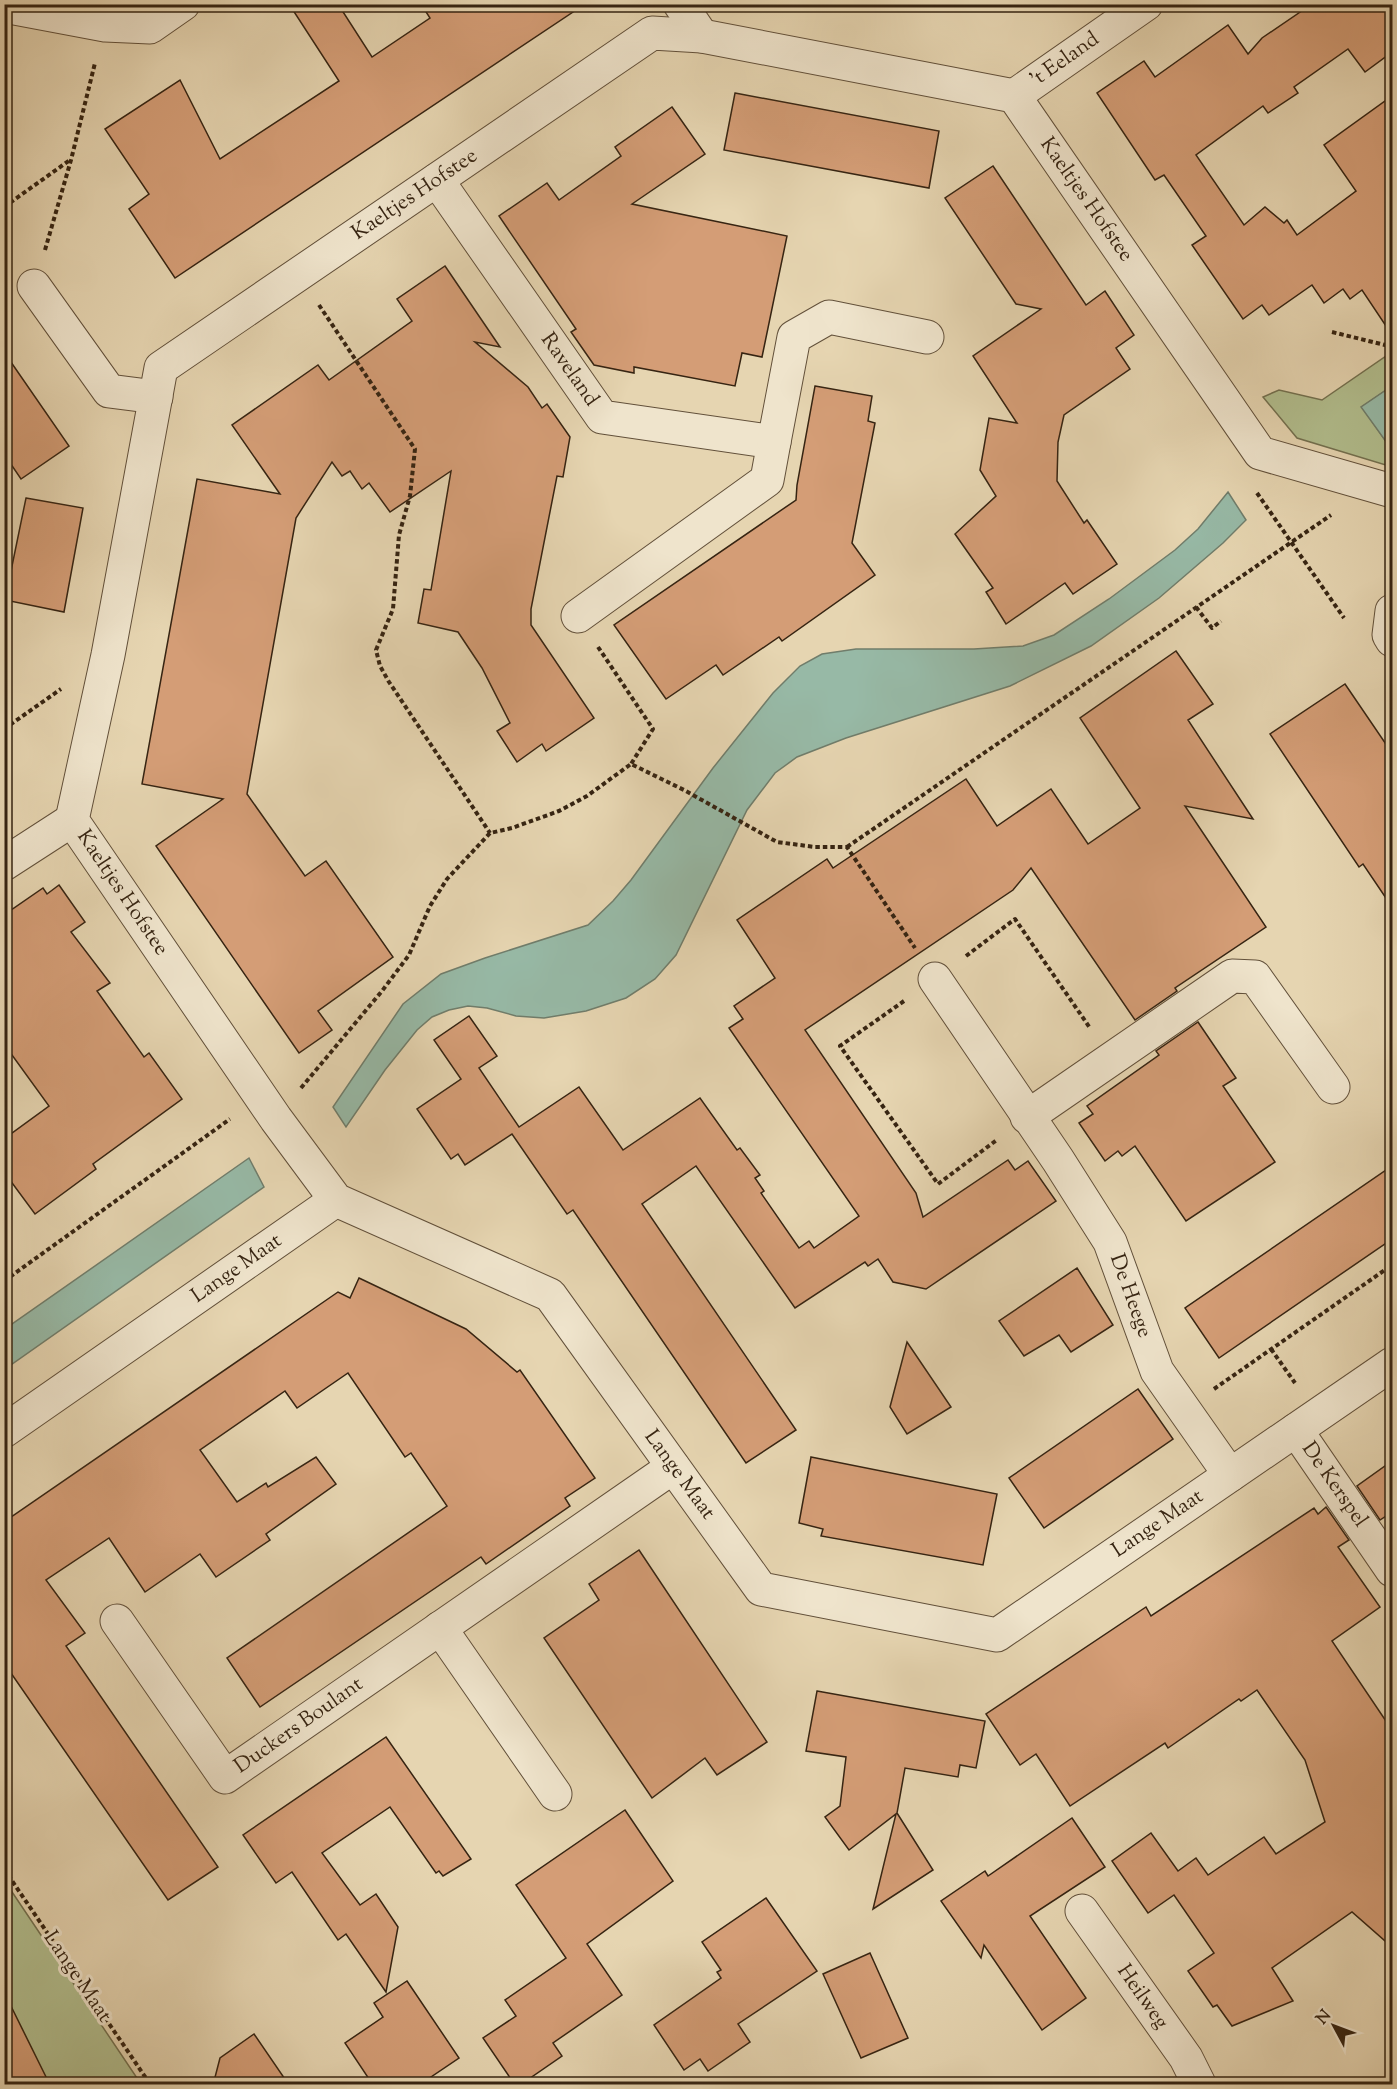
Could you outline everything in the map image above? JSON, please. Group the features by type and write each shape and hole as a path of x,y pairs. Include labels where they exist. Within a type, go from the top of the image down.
{"street":[{"path":"4,6 105,25 150,27 183,4"},
{"path":"680,4 702,36"},
{"name":"'t Eeland","path":"1014,96 1146,4"},
{"name":"Kaeltjes Hofstee","path":"336,1200 269,1108 72,820 108,655 161,368 652,33 702,36 1014,96 1260,453"},
{"name":"Raveland","path":"437,180 602,417 774,441"},
{"path":"34,286 109,391 156,398"},
{"path":"578,616 767,480 794,337 829,317 927,337"},
{"path":"1260,453 1383,488"},
{"path":"1392,611 1389,635 1392,639"},
{"path":"4,864 72,820"},
{"path":"1027,1117 1232,976 1256,977 1333,1087"},
{"name":"De Heege","path":"935,979 1058,1160 1110,1242 1157,1371 1230,1475"},
{"name":"Lange Maat","path":"4,1431 336,1200 550,1295 761,1589 997,1635 1392,1364"},
{"name":"De Kerspel","path":"1296,1430 1392,1570"},
{"name":"Duckers Boulant","path":"117,1621 225,1777 673,1467"},
{"path":"440,1628 555,1794"},
{"name":"Heilweg","path":"1082,1911 1186,2058 1199,2085"}],"path":[{"path":"34,286 71,160 105,25"},
{"path":"4,207 71,160"},
{"path":"299,274 415,449 410,496 399,535 393,609 376,650 380,666 389,682 490,833"},
{"path":"1332,332 1385,345 1392,340"},
{"path":"1260,453 1251,485 1344,618"},
{"path":"631,764 684,790 777,842 815,847 847,847 1291,542 1383,488"},
{"path":"1196,608 1212,628 1221,621"},
{"path":"4,1281 269,1108 389,982 409,955 430,906 447,879 490,833 512,828 559,811 587,796 631,764 653,729 578,616"},
{"path":"4,729 108,655"},
{"path":"847,847 935,979"},
{"path":"1184,1410 1392,1265"},
{"name":"Lange Maat","path":"4,1869 150,2085"}],"shaded area":[{"path":"1392,352 1392,386 1362,407 1387,443 1392,439 1392,465 1297,438 1263,397 1279,390 1322,400"},
{"path":"1392,386 1392,439 1387,443 1361,407"},
{"path":"1228,492 1246,520 1159,598 1091,646 1010,686 846,738 797,757 775,773 747,810 676,955 655,979 626,998 586,1011 544,1018 516,1016 487,1008 468,1006 432,1017 417,1030 385,1070 346,1127 333,1107 403,1004 441,974 588,925 631,880 713,768 773,693 800,666 822,654 856,649 974,649 1023,646 1054,635 1109,599 1175,550 1198,529"},
{"path":"249,1158 264,1187 5,1369 5,1329"},
{"path":"4,1880 141,2084 5,2084"}],"building":[{"path":"289,4 338,4 372,57 430,18 421,4 585,4 175,278 129,209 149,194 105,129 180,80 220,159 339,81"},
{"path":"1312,4 1392,4 1392,52 1365,72 1348,49 1294,87 1298,93 1268,113 1263,106 1196,155 1244,225 1265,207 1284,223 1287,220 1297,235 1356,191 1324,145 1392,96 1392,335 1362,290 1350,299 1343,289 1324,303 1312,285 1269,315 1262,305 1243,319 1192,245 1206,236 1164,175 1155,180 1097,93 1144,61 1155,77 1228,25 1248,54 1262,38"},
{"path":"735,93 939,131 929,188 724,150"},
{"path":"672,107 705,154 632,204 787,236 762,357 742,353 735,386 634,367 634,373 594,365 571,332 576,329 499,216 547,183 559,200 621,156 615,147"},
{"path":"993,166 1086,305 1105,291 1134,335 1116,348 1130,369 1064,415 1058,442 1057,481 1084,523 1087,520 1117,564 1073,594 1065,583 1006,624 986,592 993,588 955,534 996,496 980,470 989,418 1017,423 973,356 1041,309 1016,304 945,198"},
{"path":"445,266 500,347 475,342 528,387 542,408 547,404 570,437 563,477 557,476 531,609 531,625 594,718 546,751 542,744 517,762 497,731 510,723 482,668 458,632 418,623 424,589 431,590 451,471 390,512 369,483 362,489 350,471 342,476 332,462 296,518 247,794 305,876 326,861 393,957 318,1011 332,1030 299,1053 156,846 223,799 142,784 197,479 280,494 232,425 318,365 329,380 412,321 397,299"},
{"path":"4,352 69,446 21,479 4,454"},
{"path":"815,386 872,396 868,421 875,423 852,543 875,575 782,641 779,637 723,675 716,665 666,699 614,625 796,500"},
{"path":"26,498 83,508 64,612 5,600"},
{"path":"1176,651 1213,704 1188,720 1253,819 1185,806 1266,927 1175,988 1177,991 1135,1020 1031,868 1013,890 805,1030 916,1193 923,1217 1008,1160 1015,1170 1028,1161 1056,1201 926,1289 893,1282 878,1259 868,1266 865,1262 795,1308 696,1166 642,1204 796,1430 746,1463 573,1210 567,1214 512,1134 465,1165 458,1154 451,1159 417,1109 461,1079 434,1040 469,1016 497,1056 479,1068 519,1127 579,1087 623,1150 700,1098 737,1150 740,1148 760,1175 755,1178 764,1191 761,1193 799,1248 809,1241 814,1248 859,1216 729,1028 743,1019 734,1006 775,978 737,920 827,859 833,868 966,779 997,826 1051,789 1088,844 1140,808 1080,718"},
{"path":"1345,684 1392,753 1392,907 1363,864 1359,867 1270,734"},
{"path":"59,885 85,922 71,932 110,983 97,991 144,1057 149,1053 182,1099 93,1164 96,1169 35,1214 4,1172 4,1139 49,1106 4,1044 4,915 43,888 47,894"},
{"path":"1198,1022 1236,1078 1223,1086 1275,1162 1186,1221 1135,1146 1122,1156 1118,1151 1105,1161 1079,1123 1093,1114 1087,1106 1159,1055 1156,1051"},
{"path":"1392,1166 1392,1239 1219,1358 1185,1308"},
{"path":"1077,1268 1113,1325 1071,1352 1059,1335 1024,1356 999,1321"},
{"path":"359,1278 466,1329 517,1372 520,1370 595,1478 565,1498 570,1506 486,1564 481,1557 260,1707 227,1658 447,1506 411,1453 405,1457 348,1373 297,1408 285,1391 200,1450 237,1502 266,1483 268,1487 316,1457 336,1484 266,1534 270,1540 216,1577 200,1554 145,1592 109,1538 46,1580 85,1633 66,1646 218,1867 168,1900 4,1663 4,1522 338,1292 350,1298"},
{"path":"907,1342 951,1407 907,1434 890,1407"},
{"path":"1138,1389 1173,1439 1044,1528 1009,1478"},
{"path":"811,1457 997,1494 983,1565 821,1536 823,1529 799,1523"},
{"path":"1392,1461 1392,1512 1380,1520 1357,1486"},
{"path":"1326,1507 1349,1540 1338,1547 1380,1607 1332,1641 1392,1730 1392,1947 1352,1912 1272,1968 1293,2001 1232,2026 1217,2005 1213,2007 1188,1971 1214,1953 1174,1895 1148,1913 1112,1861 1151,1833 1178,1871 1196,1858 1208,1875 1264,1837 1276,1854 1325,1822 1305,1760 1257,1690 1241,1701 1239,1699 1168,1748 1165,1743 1070,1806 1036,1754 1020,1765 986,1714 1146,1607 1151,1616 1314,1508 1318,1514"},
{"path":"639,1550 767,1742 717,1775 705,1758 652,1798 544,1638 599,1600 589,1584"},
{"path":"817,1691 985,1721 976,1768 960,1765 958,1777 905,1768 897,1813 933,1870 873,1909 896,1814 849,1850 825,1817 840,1806 846,1757 806,1751"},
{"path":"386,1737 471,1859 443,1876 439,1871 436,1873 390,1807 322,1853 360,1905 376,1894 398,1927 386,1992 346,1934 338,1940 292,1872 276,1883 243,1835"},
{"path":"625,1810 673,1881 587,1944 622,1995 553,2043 562,2056 520,2085 515,2085 483,2038 516,2016 505,2000 566,1958 516,1885"},
{"path":"1072,1818 1105,1867 1030,1916 1086,1998 1042,2030 984,1945 981,1958 941,1901 985,1871 988,1876"},
{"path":"766,1898 817,1971 738,2024 750,2042 708,2071 700,2059 684,2070 654,2025 721,1978 717,1972 721,1970 702,1942"},
{"path":"870,1953 908,2038 861,2058 823,1974"},
{"path":"407,1981 459,2058 419,2085 373,2085 345,2043 383,2017 374,2003"},
{"path":"4,1992 50,2085 4,2085"},
{"path":"254,2034 289,2085 213,2085 220,2058"}]}
